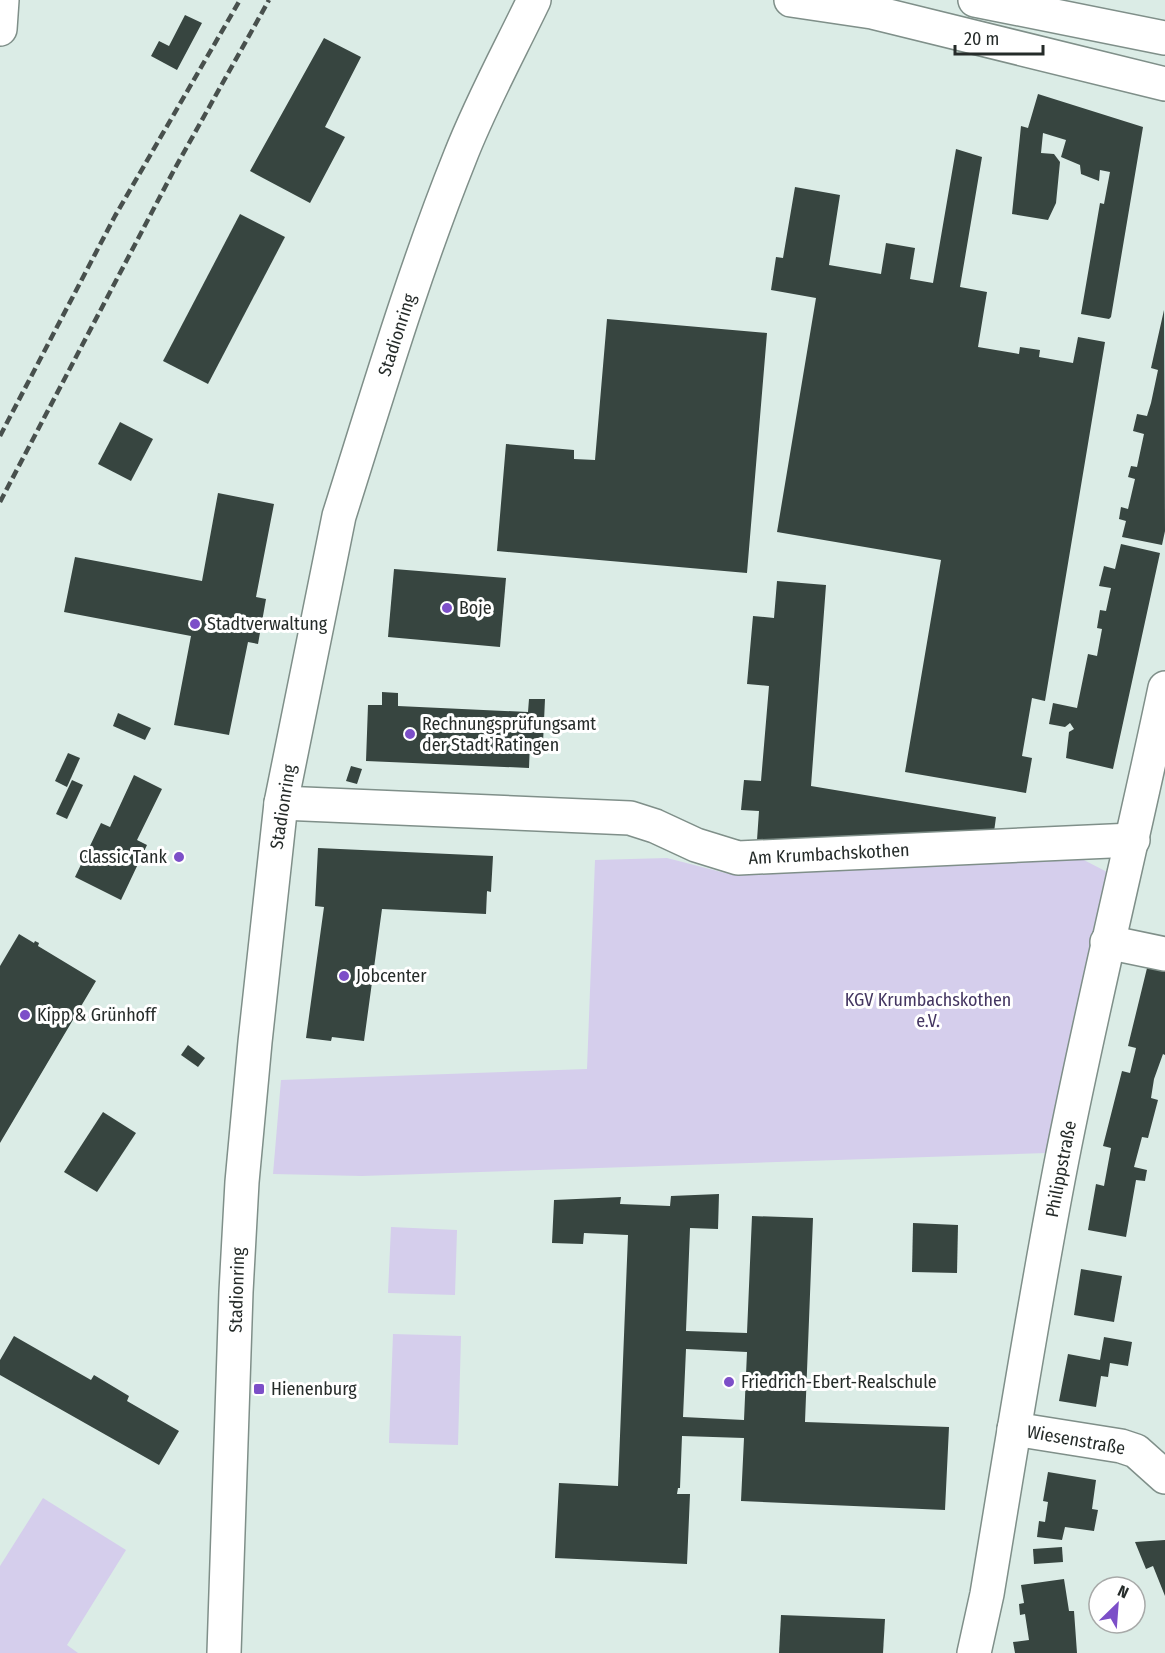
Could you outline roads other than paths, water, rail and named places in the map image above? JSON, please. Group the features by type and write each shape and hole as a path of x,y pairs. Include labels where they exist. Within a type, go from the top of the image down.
{"main road":[{"path":"0,29 2,0"},
{"name":"Stadionring","path":"224,1653 242,1182 281,803 339,516 411,290 460,156 534,0"},
{"path":"791,0 872,12 1165,84"},
{"path":"975,0 1165,38"},
{"name":"Philippstraße","path":"974,1653 987,1593 1062,1160 1107,942 1133,840 1165,687"},
{"name":"Am Krumbachskothen","path":"281,803 630,818 655,825 696,845 738,858 1133,840"},
{"path":"1107,942 1165,954"},
{"name":"Wiesenstraße","path":"1014,1429 1121,1446 1136,1451 1165,1477"}],"railway":[{"path":"0,436 115,216 240,0"},
{"path":"0,502 174,170 269,0"}],"place":[{"name":"Boje","path":"447,608"},
{"name":"Stadtverwaltung","path":"195,624"},
{"name":"Rechnungsprüfungsamt der Stadt Ratingen","path":"410,734"},
{"name":"Classic Tank","path":"179,857"},
{"name":"Jobcenter","path":"344,976"},
{"name":"Kipp & Grünhoff","path":"25,1015"},
{"name":"Friedrich-Ebert-Realschule","path":"729,1382"},
{"name":"Hienenburg","path":"259,1389"}],"park label":[{"name":"KGV Krumbachskothen e.V.","path":"928,1010"}]}
